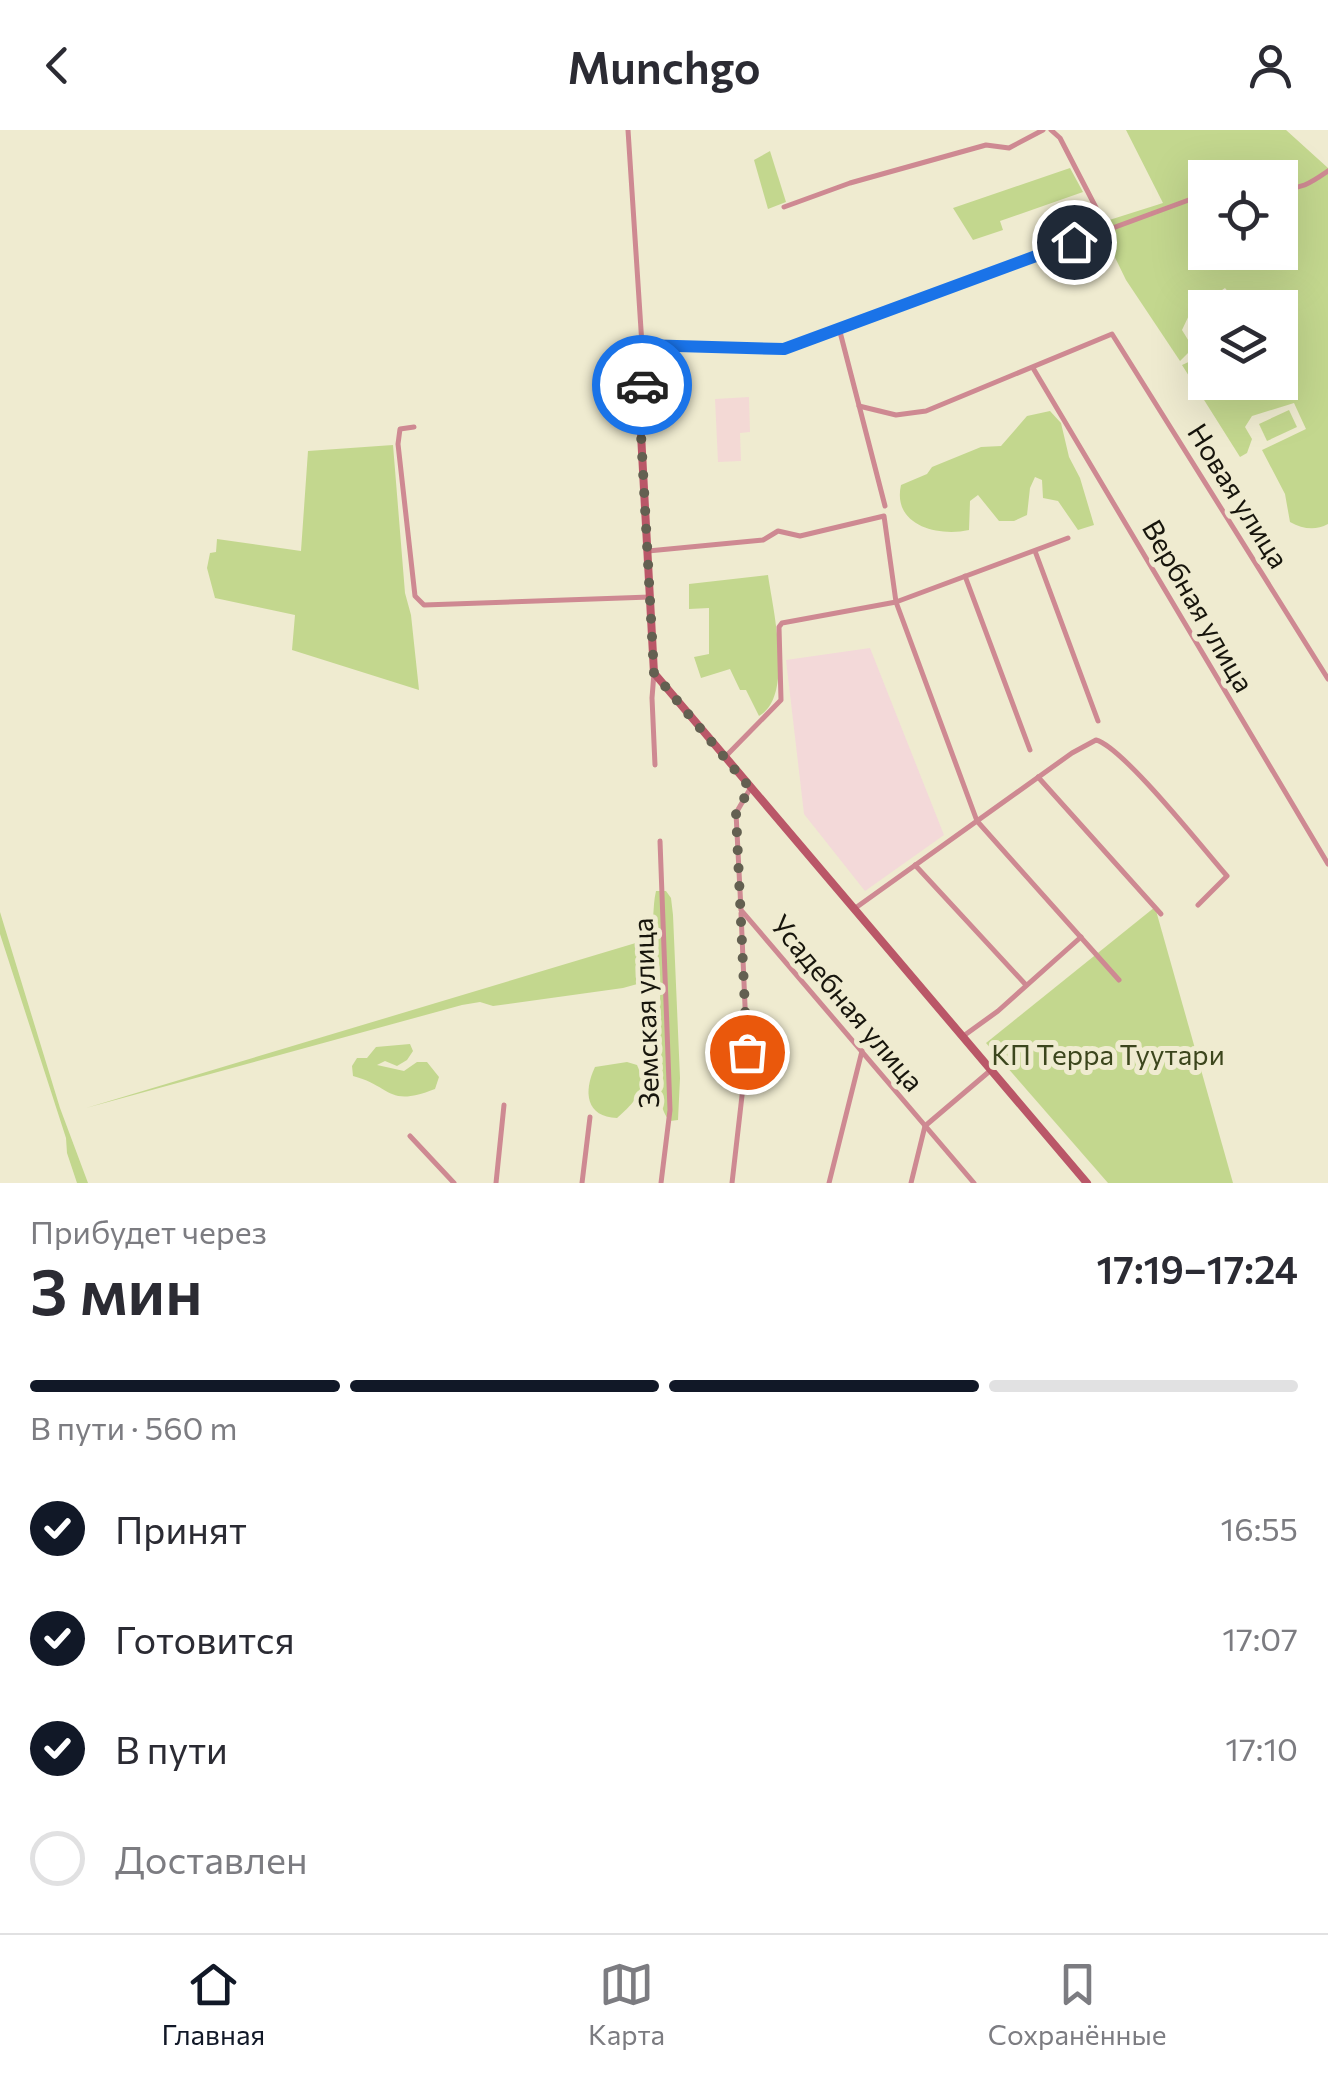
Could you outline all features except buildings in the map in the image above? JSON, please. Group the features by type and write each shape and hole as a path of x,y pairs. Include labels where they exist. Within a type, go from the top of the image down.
{"street":[{"path":"628,130 642,345 641,434 655,765"},
{"path":"784,207 850,183 986,145 1009,148 1043,130"},
{"path":"1051,130 1060,138 1107,229"},
{"path":"1298,188 1328,170"},
{"path":"642,345 773,350 1188,200"},
{"path":"839,328 885,506"},
{"name":"Новая улица","path":"1032,368 1112,334 1328,679"},
{"path":"859,406 896,415 926,411 1032,368"},
{"name":"Вербная улица","path":"1032,368 1328,864"},
{"path":"414,427 400,430 398,444 414,596 424,604 650,598"},
{"path":"648,551 764,540 778,531 800,536 884,516 896,602 977,821 1119,980"},
{"path":"724,758 780,700 782,623 896,602 1068,538"},
{"path":"1035,550 1098,722"},
{"path":"966,576 1030,750"},
{"path":"654,673 1086,1183"},
{"path":"854,909 1096,740 1105,742 1227,876 1198,906"},
{"path":"1038,778 1161,914"},
{"name":"Усадебная улица","path":"750,788 736,813 741,910 974,1183"},
{"name":"Земская улица","path":"660,841 670,1110 661,1183"},
{"path":"915,865 1026,985"},
{"path":"732,1183 747,1052 741,910"},
{"path":"962,1037 1081,937"},
{"path":"829,1183 862,1052"},
{"path":"911,1183 926,1126 991,1070"},
{"path":"496,1183 504,1105"},
{"path":"582,1183 590,1117"},
{"path":"410,1136 454,1183"}],"shaded area":[{"path":"749,397 750,432 740,433 741,461 718,462 715,399"},
{"path":"870,648 944,835 865,891 804,814 786,660"}],"green space":[{"path":"1126,130 1286,130 1328,168 1328,524 1309,528 1290,522 1285,494 1262,450 1306,429 1294,403 1252,416 1245,427 1252,439 1247,453 1240,457 1204,400 1298,400 1298,290 1188,290 1188,317 1182,330 1188,340 1188,353 1180,361 1126,280 1106,239 1058,255 1049,246 1103,222 1163,203"},
{"path":"770,151 786,202 768,209 754,160"},
{"path":"1070,168 1083,192 1000,221 1003,230 973,240 953,208"},
{"path":"1289,410 1297,427 1267,441 1259,424"},
{"path":"1050,411 1061,423 1094,525 1078,530 1058,501 1043,498 1042,480 1035,477 1027,515 1014,521 999,521 978,495 970,501 969,530 931,529 910,519 903,510 901,485 981,447 1001,446 1027,416"},
{"path":"393,445 405,593 419,690 292,650 295,615 215,598 207,568 210,553 216,552 217,539 301,551 308,451"},
{"path":"768,575 779,672 770,706 759,716 730,669 701,678 694,657 709,654 709,608 689,609 689,584"},
{"path":"656,891 666,891 671,898 673,915 680,1078 678,1120 670,1121 659,1090 658,957 641,961 641,983 623,988 493,1006 480,1002 462,1005 86,1108 649,939"},
{"name":"КП Терра Туутари","path":"1155,907 1233,1183 1108,1183 986,1043"},
{"path":"0,912 60,1108 88,1183 77,1183 67,1153 66,1138 0,934"},
{"path":"410,1044 413,1051 407,1060 397,1066 385,1061 377,1065 404,1071 417,1062 427,1062 439,1077 435,1089 398,1096 353,1076 352,1066 357,1058 367,1058 376,1047"},
{"path":"627,1062 637,1065 641,1081 638,1094 617,1118 607,1117 590,1102 589,1085 595,1067"}],"way so far":[{"path":"642,385 641,434 654,673 750,788 736,813 747,1052"}],"route":[{"path":"642,385 642,345 784,349 1074,242"}]}
